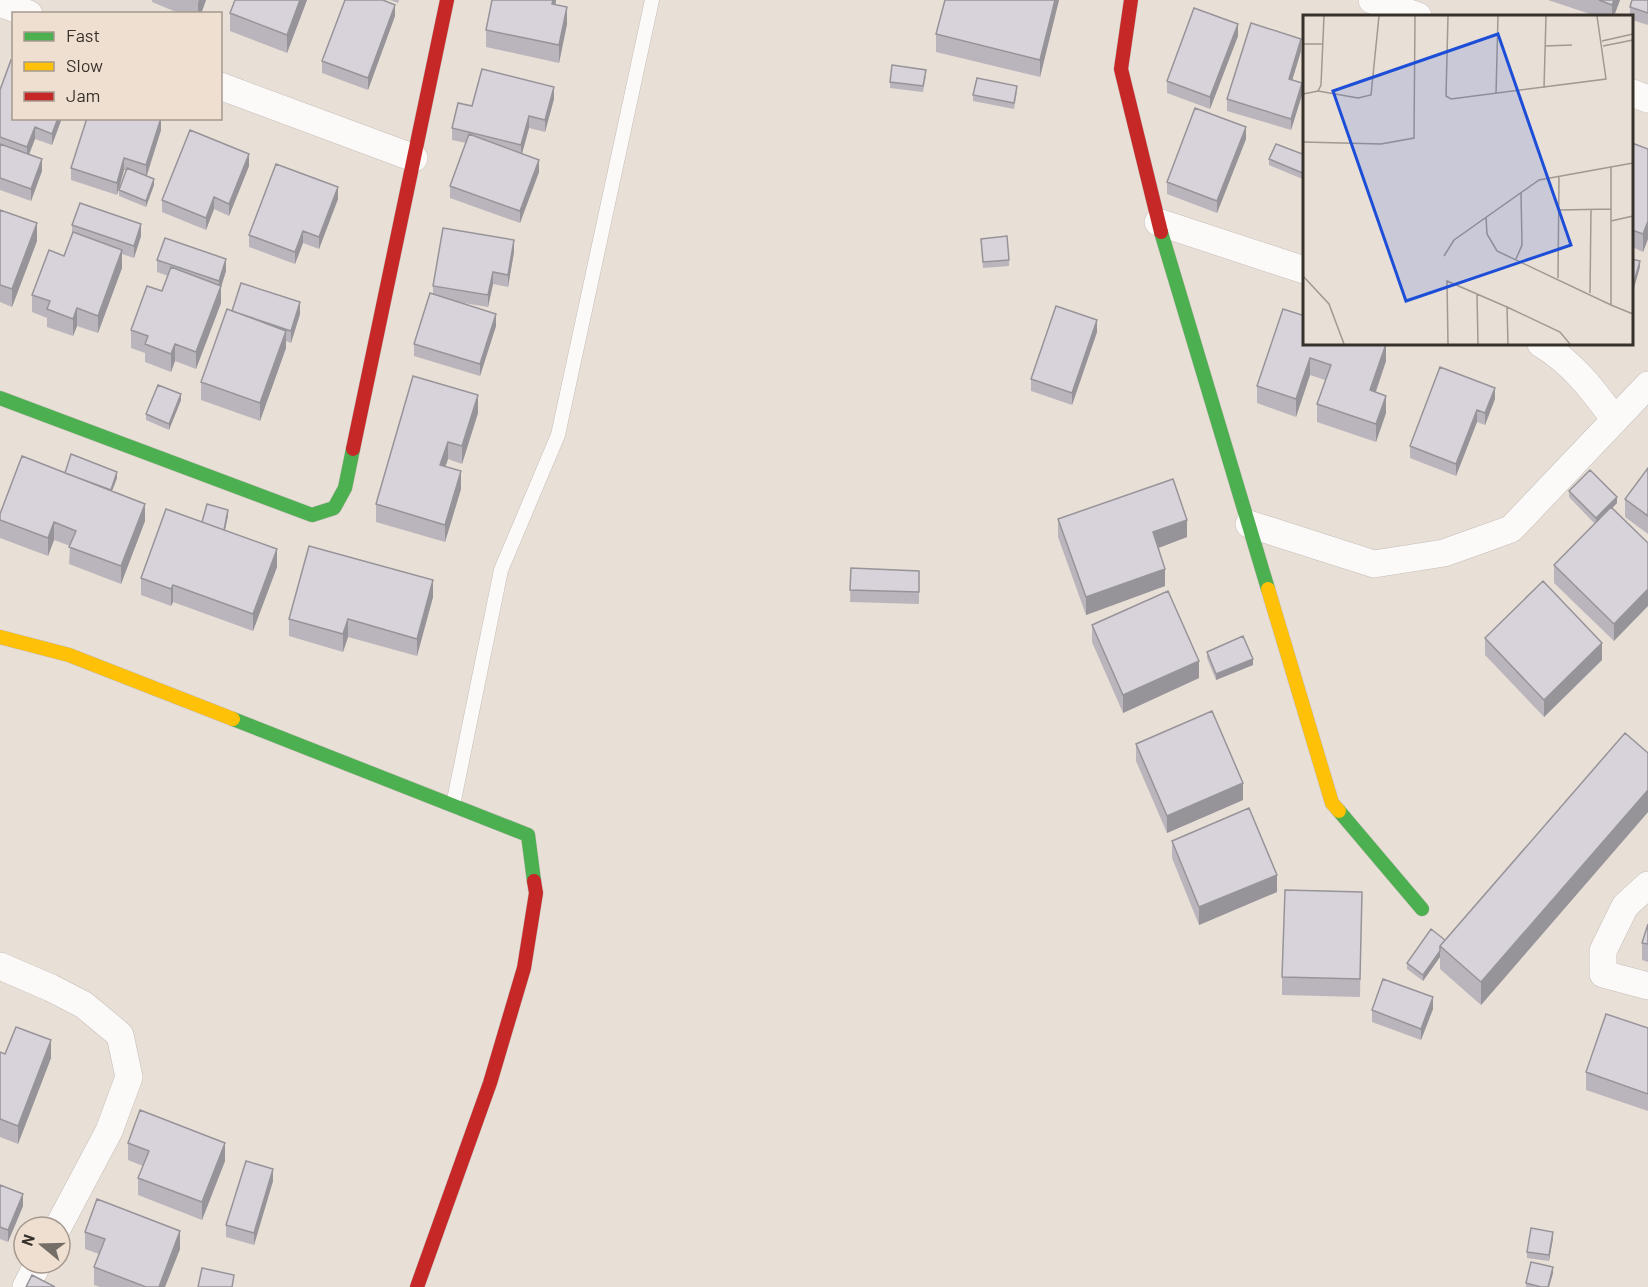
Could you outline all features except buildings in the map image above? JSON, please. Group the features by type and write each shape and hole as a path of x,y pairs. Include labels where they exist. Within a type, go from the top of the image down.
{"street":[{"path":"0,398 312,515 334,508 345,488 447,0"},
{"path":"1131,0 1121,69 1158,222 1332,803 1422,909"},
{"path":"1376,1 1415,15"},
{"path":"0,3 24,12"},
{"path":"222,87 414,159"},
{"path":"1633,93 1648,99"},
{"path":"1158,222 1303,269"},
{"path":"1542,345 1558,354 1585,380 1615,420"},
{"path":"1249,524 1374,564 1443,553 1511,529 1648,385"},
{"path":"0,637 69,655 528,835 536,893 524,968 490,1083 417,1287"},
{"path":"1648,885 1626,906 1603,951 1603,974 1648,986"},
{"path":"0,966 84,1005 120,1035 129,1077 109,1131 64,1215"}],"lane":[{"path":"453,806 501,570 558,435 652,0"}],"traffic: fast":[{"path":"1161,232 1268,589"},
{"path":"0,398 312,515 334,508 345,488 353,449"},
{"path":"233,719 528,835 534,881"},
{"path":"1339,811 1422,909"}],"traffic: slow":[{"path":"1268,589 1332,803 1339,811"},
{"path":"0,637 69,655 233,719"}],"traffic: jam":[{"path":"353,449 447,0"},
{"path":"1131,0 1121,69 1161,232"},
{"path":"417,1287 490,1083 524,968 536,893 534,881"}]}
